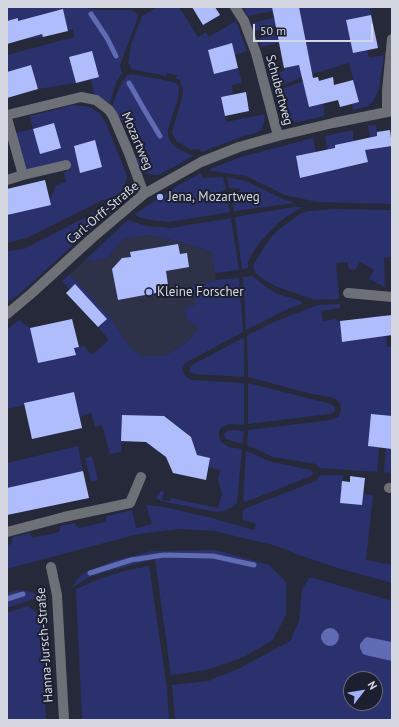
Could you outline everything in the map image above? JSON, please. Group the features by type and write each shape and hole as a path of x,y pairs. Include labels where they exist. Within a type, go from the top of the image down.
{"street":[{"name":"Schubertweg","path":"235,7 244,22 254,48 278,136"},
{"path":"390,111 388,84 392,39"},
{"name":"Mozartweg","path":"7,114 81,97 96,100 109,110 113,116 144,194"},
{"name":"Carl-Orff-Straße","path":"7,314 144,194 200,162 238,147 278,136 390,111"},
{"path":"7,118 23,175"},
{"path":"7,180 66,165"},
{"path":"348,294 392,297"},
{"path":"7,532 64,517 130,503 141,477"},
{"name":"Hanna-Jursch-Straße","path":"51,567 57,595 64,720"}],"shaded area":[{"path":"7,7 87,7 96,10 132,10 136,12 138,17 120,65 122,73 115,85 110,103 94,94 91,79 98,77 69,57 76,83 38,89 31,65 7,72 7,55 74,37 73,29 68,30 63,10 38,16 43,37 24,39 18,18 7,21"},
{"path":"157,7 181,7 180,8 198,37 206,32 209,37 236,21 247,51 235,55 231,43 208,50 214,74 238,68 242,83 232,85 233,94 221,97 226,122 265,114 264,123 261,130 202,152 199,149 191,150 176,141 172,132 183,90 180,80 176,79 177,75 167,73 166,76 132,69 128,63 131,45 142,16"},
{"path":"243,7 272,7 273,11 248,16"},
{"path":"299,7 379,7 370,9 371,15 346,20 353,53 367,50 369,58 384,55 379,89 373,102 368,106 353,110 352,104 359,102 349,63 302,77 272,89 269,75 284,71 284,68 310,63"},
{"path":"274,18 276,26 255,31 252,23"},
{"path":"277,34 279,43 261,47 258,39"},
{"path":"131,74 174,82 178,85 178,98 168,129 168,136 171,143 177,148 193,156 159,175 146,173 140,168 136,159 139,153 126,122 120,119 112,106 119,88 127,75"},
{"path":"303,81 309,107 323,104 325,116 298,122 292,121 284,117 279,108 274,92"},
{"path":"73,105 90,107 99,113 106,123 127,176 124,187 120,193 112,198 103,200 27,238 7,243 7,217 10,216 7,202 7,190 23,185 29,210 50,200 56,185 66,182 64,172 71,170 69,160 32,170 27,169 25,167 15,133 33,129 30,116"},
{"path":"376,125 379,148 392,146 392,204 317,202 285,195 246,176 211,171 210,169 241,157 313,138 316,152 296,157 300,178 330,171 325,136 353,130 353,141 335,145 340,169 367,163 362,139 370,137 368,126"},
{"path":"201,173 203,178 223,177 226,189 217,193 218,196 228,200 230,212 169,222 138,217 135,214 180,184"},
{"path":"227,177 246,181 283,199 295,203 234,211 232,199 240,189 229,188"},
{"path":"115,204 116,206 17,296 7,302 7,251 24,249 108,206"},
{"path":"294,207 304,207 293,212 278,223 253,252 248,262 248,268 242,269 235,217"},
{"path":"334,209 392,210 392,257 384,258 385,287 369,279 374,270 360,262 355,270 349,269 348,262 336,263 339,299 315,300 277,287 264,280 255,272 253,266 265,245 276,232 300,214 309,211"},
{"path":"231,218 239,270 215,273 212,252 177,241 147,235 123,239 106,259 94,261 86,259 128,220 147,226 171,228"},
{"name":"Kleine Forscher","path":"147,235 177,241 212,252 216,280 212,282 199,328 186,343 164,356 141,356 128,345 111,318 70,274 86,259 94,261 106,259 123,239"},
{"path":"70,274 111,318 128,345 141,356 164,356 186,343 199,328 187,319 184,308 196,305 192,287 216,280 239,278 243,332 185,363 182,370 186,377 192,380 244,383 244,425 229,424 221,428 219,432 219,437 222,443 229,447 242,449 237,503 234,506 223,511 216,512 161,501 156,498 161,491 164,492 162,500 170,501 171,498 218,508 222,494 218,479 220,470 208,467 210,458 197,455 191,437 164,416 123,415 121,452 110,454 102,425 95,427 91,413 80,417 74,392 25,403 25,405 7,409 7,330 19,320 30,328 38,363 76,354 74,348 84,346 92,355 109,340 98,327 107,319 75,285 70,289 62,281"},
{"path":"253,276 267,288 278,294 301,301 302,304 290,308 246,329 243,277"},
{"path":"340,304 340,308 321,311 323,321 336,319 337,321 340,321 342,342 366,339 364,318 385,315 387,347 392,347 392,416 368,446 379,447 377,472 319,468 316,464 273,457 247,445 248,430 332,420 339,416 341,405 337,400 331,397 312,394 248,377 247,335 317,305"},
{"path":"244,337 244,377 195,374 189,372 190,367 194,364"},
{"path":"248,383 331,404 335,408 335,411 330,414 248,424"},
{"path":"227,431 244,431 242,444 225,438 224,434"},
{"path":"78,446 83,471 7,488 7,463"},
{"path":"386,448 392,449 392,473 384,472"},
{"path":"246,451 272,462 311,470 313,473 311,476 246,502 243,500"},
{"path":"92,456 98,480 91,482 85,458"},
{"path":"320,475 343,475 340,503 362,505 363,494 373,495 366,560 392,565 392,583 338,568 301,556 277,546 214,531 179,529 138,534 7,569 7,545 11,544 13,537 29,533 33,538 59,532 61,526 74,523 79,528 105,522 107,516 132,510 136,528 152,524 146,505 164,507 212,518 254,530 256,524 243,520 242,518 243,511 246,508 316,481"},
{"path":"216,550 269,565 286,582 286,615 273,640 244,657 207,670 171,675 155,559 102,573 88,578 71,588 79,577 86,572 113,561 152,551"},
{"path":"149,566 167,688 169,720 82,720 76,589 104,577"},
{"path":"310,577 392,601 392,720 175,720 172,685 208,681 240,668 290,641 299,621 302,589"},
{"path":"19,590 28,591 40,597 7,608 7,593"},
{"path":"27,606 38,613 42,621 46,720 7,720 7,613"}],"water":[{"path":"326,628 334,628 339,633 337,644 334,646 326,646 321,641 321,633"},
{"path":"367,637 392,642 392,661 363,654 360,644"}],"building":[{"path":"192,7 215,7 220,15 203,25"},
{"path":"272,7 299,7 313,78 318,77 319,81 333,77 334,85 353,80 359,102 340,107 338,100 309,107 299,65 284,68"},
{"path":"63,9 68,31 43,37 42,34 7,44 7,21 18,18 18,21"},
{"path":"371,15 378,48 353,53 346,20"},
{"path":"232,43 238,68 214,74 208,50"},
{"path":"92,51 99,77 76,83 69,57"},
{"path":"31,65 38,89 7,98 7,72"},
{"path":"246,92 249,111 225,116 221,97"},
{"path":"54,123 61,148 40,154 33,129"},
{"path":"390,130 392,146 365,150 368,162 300,178 296,156 335,148 335,145 377,136 377,132"},
{"path":"95,140 102,167 80,173 74,146"},
{"path":"45,180 51,205 7,215 7,189"},
{"path":"178,244 180,254 187,253 189,267 166,271 168,285 160,286 161,292 118,300 112,269 122,258 131,257 130,252"},
{"path":"75,284 107,319 98,327 66,293"},
{"path":"392,315 392,335 342,342 340,321"},
{"path":"72,319 79,347 74,348 76,355 38,363 30,328"},
{"path":"74,392 82,428 32,439 24,403"},
{"path":"371,414 392,416 392,449 368,446"},
{"path":"122,415 164,416 191,437 197,455 210,458 206,480 173,473 166,457 146,442 121,441"},
{"path":"83,471 89,498 7,515 7,488"},
{"path":"350,476 365,478 362,505 340,503 342,481 350,482"}],"waterway":[{"path":"91,14 107,38 116,56"},
{"path":"129,83 160,136"},
{"path":"90,573 131,560 164,555 213,556 254,565"},
{"path":"7,599 23,594"}],"place":[{"name":"Jena, Mozartweg","path":"160,197"},
{"name":"Kleine Forscher","path":"149,292"}]}
